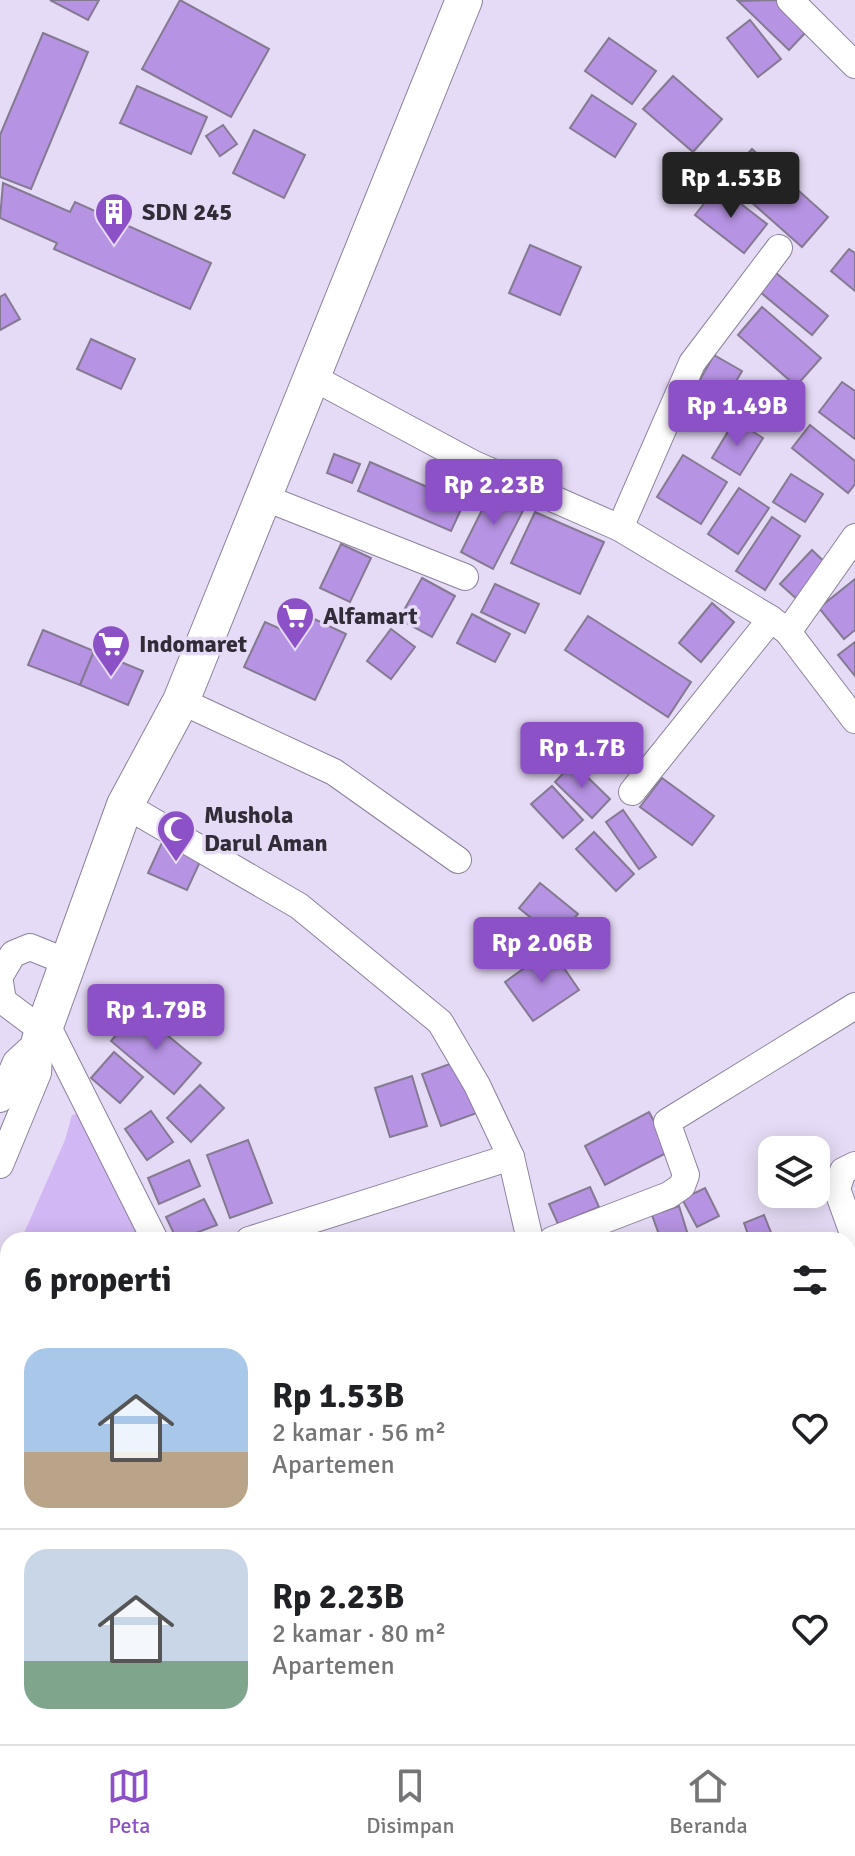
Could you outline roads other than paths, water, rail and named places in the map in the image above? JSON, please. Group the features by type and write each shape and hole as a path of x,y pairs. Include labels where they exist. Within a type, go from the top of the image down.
{"main road":[{"path":"43,1032 125,805 181,701 416,109 464,0"}],"street":[{"path":"790,0 855,65"},
{"path":"620,528 692,363 779,248"},
{"path":"312,377 474,464 620,528 779,625 855,720"},
{"path":"263,497 465,577"},
{"path":"632,792 855,537"},
{"path":"181,701 334,772 458,860"},
{"path":"125,805 299,906 434,1016 477,1085 511,1157 528,1232"},
{"path":"0,976 13,954 30,947 67,962"},
{"path":"0,982 3,1001 43,1032 151,1232"},
{"path":"573,1232 669,1195 682,1186 686,1175 667,1122 855,1006"},
{"path":"0,1099 16,1062 43,1032"},
{"path":"0,1165 38,1073 43,1032"},
{"path":"274,1232 511,1157"},
{"path":"852,1232 837,1189 843,1171 855,1165"}],"place":[{"name":"SDN 245","path":"114,246"},
{"name":"Alfamart","path":"295,650"},
{"name":"Indomaret","path":"111,678"},
{"name":"Mushola Darul Aman","path":"176,863"}]}
